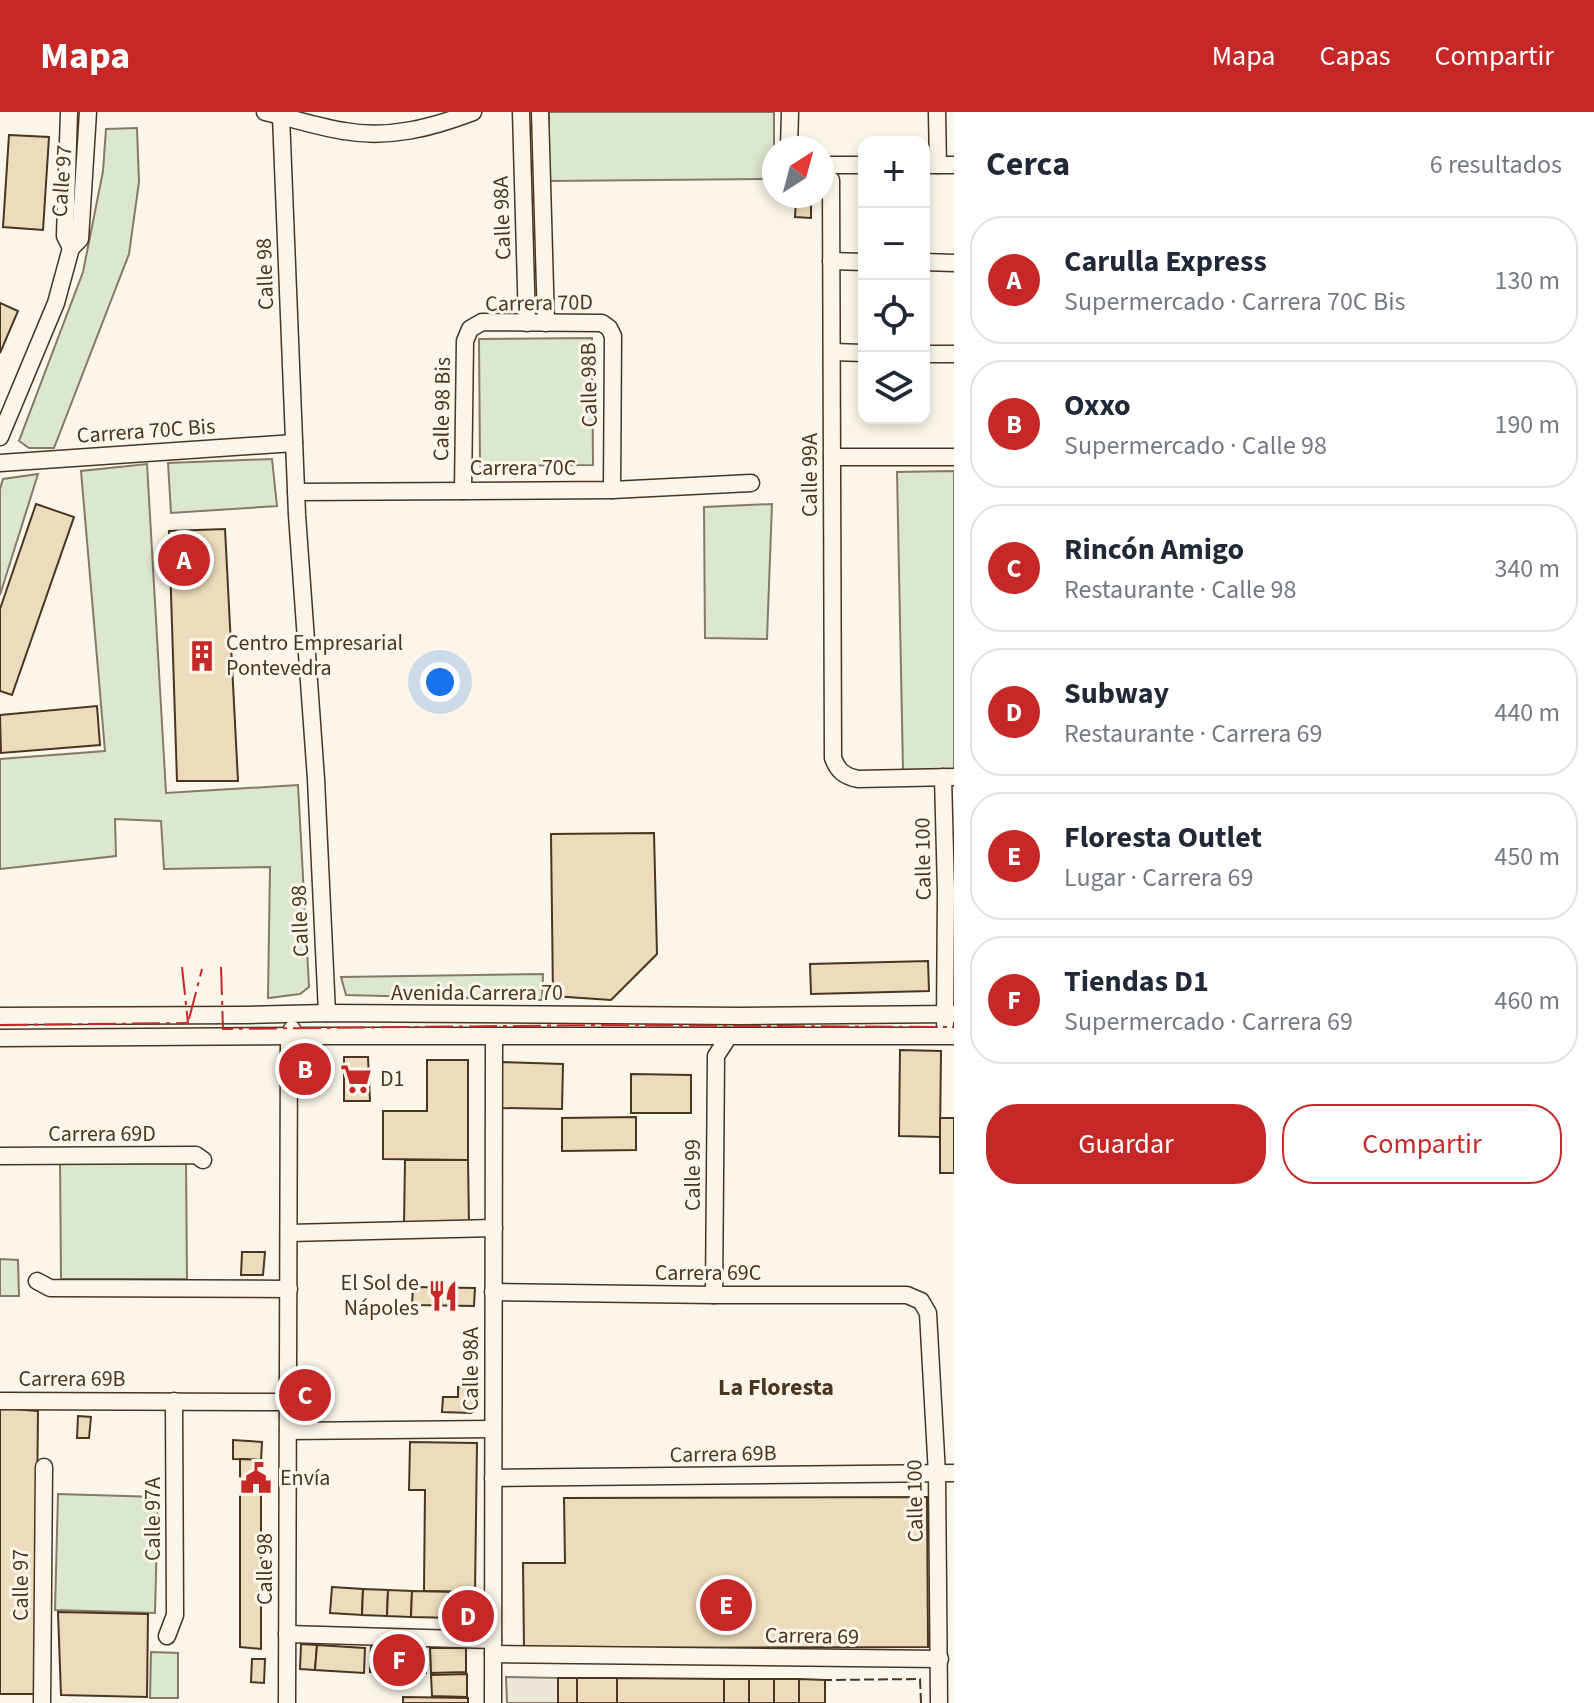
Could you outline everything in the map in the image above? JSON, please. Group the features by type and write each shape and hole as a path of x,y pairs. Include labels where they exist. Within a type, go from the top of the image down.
{"street":[{"path":"70,112 88,114"},
{"name":"Calle 97","path":"70,112 65,236 71,248"},
{"path":"273,114 346,132 379,134 400,133 441,118 473,112"},
{"name":"Calle 98A","path":"521,112 527,323"},
{"name":"Calle 98A","path":"540,112 546,323"},
{"path":"789,136 790,112"},
{"path":"937,112 939,165"},
{"name":"Calle 97","path":"0,437 56,303 71,248 80,239 88,114"},
{"name":"Calle 98","path":"273,114 316,779 327,1013"},
{"path":"834,171 858,166"},
{"name":"Calle 99A","path":"828,208 832,352 833,758 838,770 858,779 948,777"},
{"path":"831,261 858,262"},
{"path":"930,262 954,263"},
{"name":"Carrera 70D","path":"470,329 482,322 602,323 609,328"},
{"name":"Calle 98B","path":"609,328 613,336 612,490"},
{"name":"Calle 98 Bis","path":"463,491 465,341 470,329"},
{"path":"832,352 858,353"},
{"path":"930,354 954,354"},
{"name":"Carrera 70C Bis","path":"0,463 294,443"},
{"path":"832,457 954,457"},
{"name":"Carrera 70C","path":"296,492 612,490 751,483"},
{"name":"Calle 100","path":"948,777 950,1036"},
{"path":"289,1036 297,1025 327,1013"},
{"name":"Avenida Carrera 70","path":"0,1016 950,1014"},
{"path":"729,1036 716,1056 703,1036 706,1033 737,1030 738,1023 731,1016"},
{"name":"Calle 98","path":"287,1703 289,1036"},
{"name":"Calle 98A","path":"493,1703 494,1036"},
{"name":"Avenida Carrera 70","path":"0,1038 950,1036"},
{"name":"Calle 99","path":"714,1295 716,1056"},
{"name":"Carrera 69D","path":"0,1156 196,1155 203,1160"},
{"path":"289,1233 494,1228"},
{"path":"37,1281 50,1288 289,1289"},
{"name":"Carrera 69C","path":"493,1292 907,1295 921,1301"},
{"name":"Calle 100","path":"921,1301 928,1313 946,1473 939,1703"},
{"name":"Carrera 69B","path":"0,1401 288,1402"},
{"name":"Calle 97A","path":"167,1636 175,1615 174,1401"},
{"path":"288,1431 493,1429"},
{"name":"Calle 97","path":"42,1703 44,1467"},
{"name":"Carrera 69B","path":"493,1478 946,1473"},
{"name":"Carrera 69","path":"287,1634 493,1647 940,1659"}],"green space":[{"path":"549,112 774,112 774,136 762,136 762,179 549,181"},
{"path":"137,128 139,182 129,254 54,448 29,448 19,441 83,272 103,171 106,129"},
{"path":"592,338 593,465 480,466 479,339"},
{"path":"272,459 277,506 171,513 168,463"},
{"path":"147,464 166,793 298,785 309,987 300,994 268,998 270,867 164,869 161,821 115,819 116,856 0,869 0,759 105,751 81,471"},
{"path":"954,471 954,769 903,770 897,472"},
{"path":"38,474 0,595 0,489 3,479"},
{"path":"772,504 767,639 705,638 704,507"},
{"path":"543,974 542,1000 346,995 341,977"},
{"path":"60,1159 186,1160 187,1279 61,1279"},
{"path":"0,1259 18,1260 19,1296 0,1296"},
{"path":"58,1494 158,1497 155,1613 55,1610"},
{"path":"151,1652 178,1653 178,1698 150,1698"}],"shaded area":[{"path":"506,1677 558,1678 558,1703 507,1703"}],"building":[{"path":"9,135 49,137 43,230 3,227"},
{"path":"796,208 811,208 811,218 795,217"},
{"path":"0,303 18,311 0,353"},
{"path":"36,504 74,517 12,695 0,691 0,609"},
{"name":"Centro Empresarial Pontevedra","path":"225,529 238,781 177,781 169,531"},
{"path":"97,706 100,745 1,753 0,715"},
{"path":"654,833 657,954 611,1000 553,996 551,834"},
{"path":"928,961 929,991 811,994 810,964"},
{"path":"900,1050 941,1051 940,1137 899,1136"},
{"path":"314,1057 314,1081 297,1080 297,1058"},
{"name":"D1","path":"344,1057 368,1057 370,1101 344,1101"},
{"path":"427,1060 468,1060 468,1160 383,1159 383,1111 427,1111"},
{"path":"501,1062 563,1064 562,1109 501,1108"},
{"path":"631,1074 691,1075 691,1113 631,1113"},
{"path":"636,1117 636,1150 562,1151 562,1118"},
{"path":"940,1118 954,1118 954,1173 940,1173"},
{"path":"405,1160 468,1160 469,1225 404,1225"},
{"path":"242,1252 265,1252 263,1275 241,1275"},
{"name":"El Sol de Nápoles","path":"413,1287 475,1288 474,1306 412,1305"},
{"path":"458,1387 476,1388 476,1410 471,1413 442,1412 443,1397 458,1397"},
{"path":"302,1388 324,1388 324,1416 301,1415"},
{"path":"0,1408 38,1411 35,1694 0,1694"},
{"path":"78,1416 91,1417 89,1438 77,1438"},
{"path":"233,1440 262,1442 261,1460 233,1459"},
{"path":"410,1442 477,1443 475,1592 424,1591 425,1490 409,1490"},
{"path":"240,1459 261,1460 261,1649 240,1647"},
{"path":"927,1497 928,1647 524,1648 523,1563 565,1563 564,1498"},
{"path":"332,1587 363,1589 362,1615 330,1613"},
{"path":"363,1589 388,1590 387,1616 362,1615"},
{"path":"388,1590 412,1591 411,1617 387,1616"},
{"path":"412,1591 457,1592 456,1618 411,1617"},
{"path":"457,1592 475,1592 475,1619 456,1618"},
{"path":"58,1612 148,1614 147,1697 61,1695"},
{"path":"301,1644 317,1645 315,1670 300,1669"},
{"path":"317,1645 365,1648 364,1673 315,1670"},
{"path":"371,1647 387,1647 387,1672 370,1672"},
{"path":"387,1647 410,1648 410,1679 387,1679"},
{"path":"410,1648 426,1648 426,1673 410,1672"},
{"path":"430,1648 466,1648 466,1672 431,1673"},
{"path":"252,1659 265,1659 264,1683 251,1682"},
{"path":"467,1674 467,1697 432,1696 431,1675"},
{"path":"558,1678 577,1678 577,1703 558,1703"},
{"path":"577,1678 617,1678 617,1703 577,1703"},
{"path":"617,1678 724,1679 724,1703 617,1703"},
{"path":"724,1679 749,1679 749,1703 724,1703"},
{"path":"749,1679 774,1679 774,1703 749,1703"},
{"path":"774,1679 799,1679 799,1703 774,1703"},
{"path":"799,1679 825,1680 825,1703 799,1703"},
{"path":"403,1697 468,1698 468,1703 403,1703"}],"fence":[{"path":"825,1683 825,1680 920,1679 921,1703"}],"power":[{"path":"182,967 188,1023"},
{"path":"221,967 223,1029 601,1025 954,1027"},
{"path":"189,1019 202,969"},
{"path":"0,1025 188,1023"}],"place":[{"name":"Carulla Express","path":"184,560"},
{"name":"Centro Empresarial Pontevedra","path":"202,656"},
{"name":"Oxxo","path":"305,1069"},
{"name":"D1","path":"356,1079"},
{"name":"El Sol de Nápoles","path":"443,1296"},
{"name":"Rincón Amigo","path":"305,1395"},
{"name":"Envía","path":"256,1478"},
{"name":"Floresta Outlet","path":"726,1605"},
{"name":"Subway","path":"468,1616"},
{"name":"Tiendas D1","path":"399,1660"}],"district":[{"name":"La Floresta","path":"776,1387"}]}
